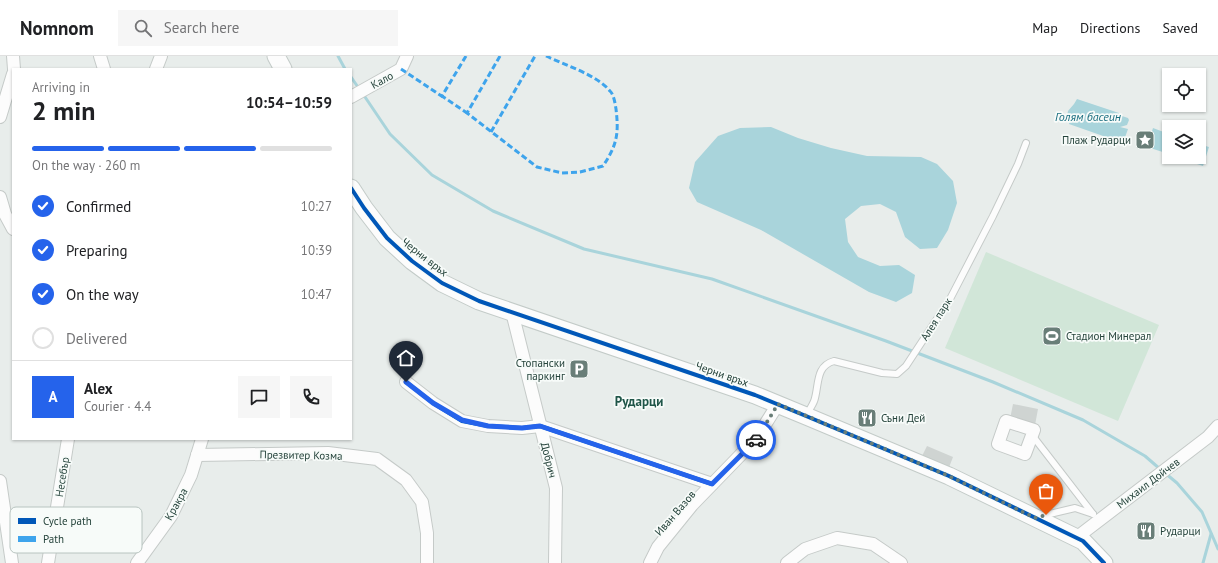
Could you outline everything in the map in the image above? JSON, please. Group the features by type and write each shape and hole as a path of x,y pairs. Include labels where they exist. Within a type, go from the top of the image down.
{"street":[{"path":"13,56 14,68"},
{"path":"100,56 104,68"},
{"path":"156,68 161,56"},
{"path":"276,56 282,68"},
{"name":"Кало","path":"353,96 401,69 407,56"},
{"path":"0,117 12,77"},
{"name":"Черни връх","path":"352,190 387,238 412,261 442,283 479,300 512,312 755,395 949,476 1083,541 1104,563"},
{"path":"0,197 7,218 12,227"},
{"name":"Добрич","path":"512,312 556,488 555,563"},
{"path":"406,382 433,403 462,420 488,426 522,428 540,426 712,484"},
{"name":"Иван Вазов","path":"650,563 658,547 692,504 756,439 778,404"},
{"name":"Михаил Дойчев","path":"1076,538 1208,437 1218,426"},
{"name":"Несебър","path":"57,507 68,440"},
{"name":"Кракра","path":"137,563 171,516 191,475 202,440"},
{"name":"Презвитер Козма","path":"197,455 328,453 378,459 406,480 422,502 427,533 427,563"},
{"path":"0,481 10,549"},
{"path":"787,563 805,549 837,538 873,544 901,563"},
{"path":"11,553 12,563"},
{"name":"Несебър","path":"48,563 50,553"}],"lane":[{"name":"Алея парк","path":"806,416 815,399 820,371 828,363 834,361 882,373 897,374 906,366 950,299 993,216 1018,164 1026,143"},
{"path":"1032,435 1093,514 1074,508 1035,518"}],"green space":[{"name":"Стадион Минерал","path":"986,252 1159,325 1118,421 945,348"}],"water":[{"name":"Голям басеин","path":"1077,99 1119,113 1116,119 1122,116 1128,118 1129,120 1127,125 1120,127 1128,129 1123,143 1069,124 1070,120 1067,116 1068,111"},
{"path":"771,127 798,138 831,148 867,156 921,157 937,164 953,181 957,203 948,230 937,248 920,249 905,237 896,212 880,204 861,206 845,219 848,242 858,257 880,266 899,265 915,275 912,293 896,302 869,292 761,230 697,202 689,188 695,162 718,136 740,128"},
{"path":"1153,128 1162,131 1162,152 1147,147"},
{"path":"1206,146 1209,147 1206,156"}],"building":[{"path":"1013,404 1038,409 1035,425 1010,419"},
{"path":"927,446 953,457 948,470 921,458"}],"waterway":[{"path":"338,56 344,68"},
{"path":"352,78 360,90"},
{"path":"363,94 390,134 432,175 493,211 584,249 712,279 886,341 993,382 1083,420 1145,456 1160,469"},
{"path":"1165,473 1177,483 1202,512 1218,549"},
{"path":"1203,563 1211,534"}],"marked path":[{"path":"466,56 442,96 467,113"},
{"path":"500,56 467,113 537,167 562,173 580,172 603,166 614,145 617,132 616,109 614,99 610,91 589,75 546,56"},
{"path":"491,132 535,56"},
{"path":"401,69 443,97"}],"cycle path":[{"path":"352,190 387,238 412,261 442,283 479,301 755,395 949,476 1083,541 1104,563"},
{"path":"406,382 433,403 462,421 488,426 522,428 540,426 712,484"}],"way so far":[{"path":"756,440 778,404 949,476 1035,518 1046,515"}],"place":[{"name":"Плаж Рударци","path":"1145,140"},
{"name":"Стадион Минерал","path":"1052,336"},
{"name":"Стопански паркинг","path":"579,369"},
{"name":"Съни Дей","path":"867,418"},
{"name":"Рударци","path":"1146,531"}],"district":[{"name":"Рударци","path":"639,401"}],"route":[{"path":"406,382 433,403 462,420 488,426 522,428 540,426 712,484 756,440"}]}
